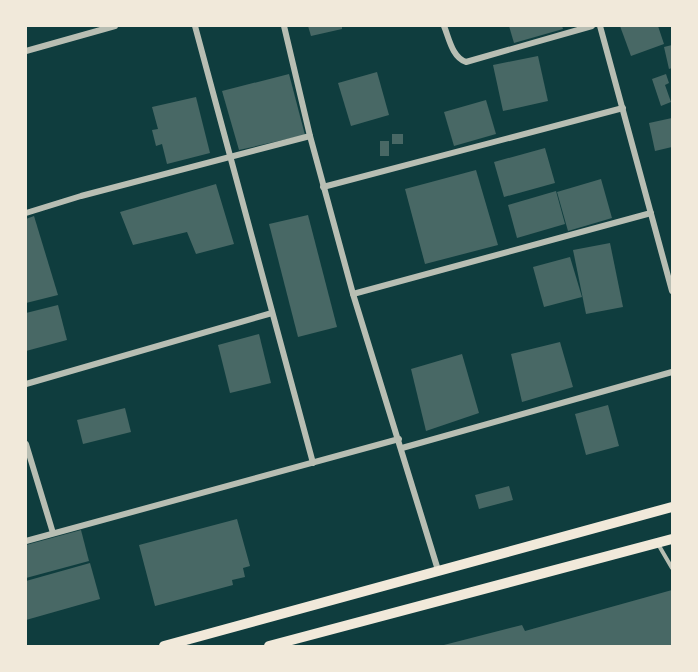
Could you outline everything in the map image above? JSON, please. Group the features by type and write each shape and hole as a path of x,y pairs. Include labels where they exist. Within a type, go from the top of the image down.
{"main road":[{"path":"164,646 672,507"},
{"path":"269,646 672,539"}],"street":[{"path":"26,51 115,26"},
{"path":"195,26 313,463"},
{"path":"284,26 323,187 353,294 438,570"},
{"path":"444,26 455,54 460,60 466,62 592,26"},
{"path":"600,26 672,291"},
{"path":"323,187 623,108"},
{"path":"26,213 81,196 310,136"},
{"path":"353,294 651,213"},
{"path":"26,384 272,314"},
{"path":"402,448 672,372"},
{"path":"26,541 399,439"},
{"path":"26,444 53,533"}],"lane":[{"path":"657,543 672,568"}],"building":[{"path":"308,26 342,26 342,29 311,36"},
{"path":"509,26 562,26 563,29 514,43"},
{"path":"620,26 658,26 664,44 631,56"},
{"path":"672,45 672,68 669,69 664,47"},
{"path":"538,56 548,101 503,111 493,65"},
{"path":"377,72 389,115 351,126 338,83"},
{"path":"289,74 305,135 239,150 222,91"},
{"path":"666,74 669,83 665,85 671,102 661,106 652,79"},
{"path":"196,97 210,153 167,164 162,144 156,146 152,130 158,129 152,107"},
{"path":"486,100 496,134 454,146 444,112"},
{"path":"672,118 672,147 655,151 649,123"},
{"path":"392,134 403,134 403,144 392,144"},
{"path":"380,141 389,141 389,156 380,156"},
{"path":"545,148 555,183 504,197 494,162"},
{"path":"476,170 498,245 425,264 405,189"},
{"path":"601,179 612,218 568,231 557,192"},
{"path":"216,184 234,244 196,254 187,232 133,245 120,212"},
{"path":"556,191 565,224 517,238 508,205"},
{"path":"308,215 337,327 298,337 269,224"},
{"path":"34,216 58,295 26,303 26,219"},
{"path":"610,243 623,307 586,314 573,250"},
{"path":"570,257 582,297 544,307 533,267"},
{"path":"58,305 67,340 26,351 26,313"},
{"path":"259,334 271,383 230,393 218,345"},
{"path":"560,342 573,387 522,402 511,354"},
{"path":"462,354 479,413 426,431 411,369"},
{"path":"608,405 619,446 586,455 575,414"},
{"path":"125,408 131,432 83,444 77,420"},
{"path":"509,486 513,500 479,509 475,495"},
{"path":"237,519 250,566 243,568 245,577 232,580 233,585 155,606 139,545"},
{"path":"81,530 89,561 26,578 26,545"},
{"path":"90,563 100,599 26,620 26,581"},
{"path":"672,590 672,646 440,646 522,625 525,631"}]}
